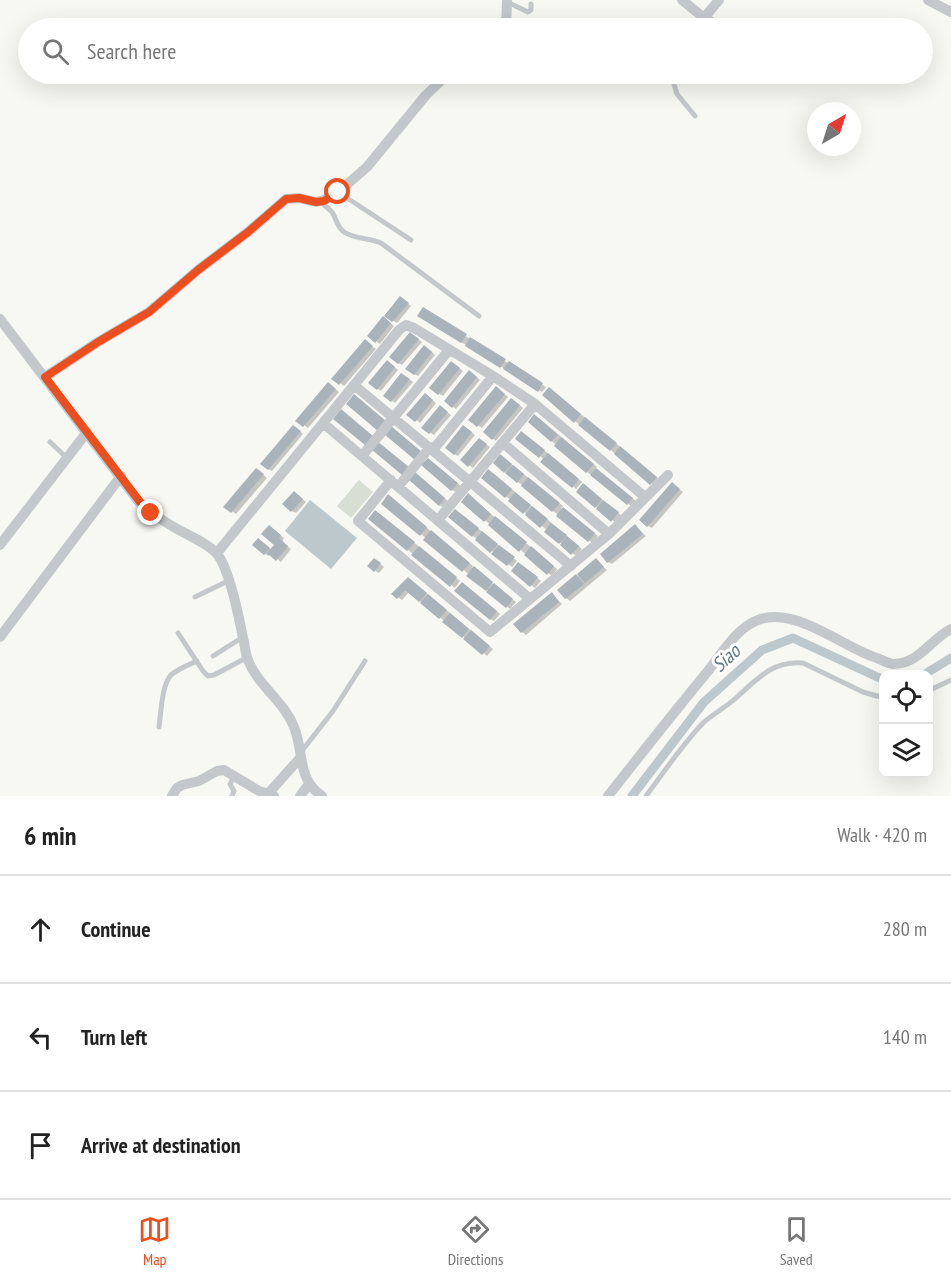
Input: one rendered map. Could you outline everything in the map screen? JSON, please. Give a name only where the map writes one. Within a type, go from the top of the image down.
[{"type":"street","points":[[682,0],[706,16]]},
{"type":"street","points":[[704,18],[719,0]]},
{"type":"street","points":[[928,0],[951,12]]},
{"type":"street","points":[[506,18],[507,1]]},
{"type":"street","points":[[45,377],[149,312],[286,199],[320,201],[338,192],[372,162],[438,84]]},
{"type":"street","points":[[0,319],[140,502],[151,513],[217,553],[224,565],[243,637],[246,658],[257,679],[288,715],[294,727],[309,784],[322,796]]},
{"type":"street","points":[[217,553],[399,330],[406,325],[494,376],[535,404],[645,497]]},
{"type":"street","points":[[362,456],[449,350]]},
{"type":"street","points":[[494,376],[431,449],[358,522],[490,632],[609,534],[668,475]]},
{"type":"street","points":[[354,385],[571,566]]},
{"type":"street","points":[[438,520],[535,404]]},
{"type":"street","points":[[323,423],[529,598]]},
{"type":"street","points":[[0,545],[87,432]]},
{"type":"street","points":[[503,443],[609,534]]},
{"type":"street","points":[[2,630],[121,476]]},
{"type":"street","points":[[608,796],[717,660],[751,623],[773,616],[793,619],[824,632],[868,656],[894,664],[919,656],[951,629]]},
{"type":"street","points":[[172,796],[177,788],[224,770],[269,795],[301,755]]},
{"type":"street","points":[[300,796],[309,784]]},
{"type":"lane","points":[[507,1],[528,12],[531,10],[531,4]]},
{"type":"lane","points":[[674,84],[677,94],[695,116]]},
{"type":"lane","points":[[338,192],[411,240]]},
{"type":"lane","points":[[320,201],[333,213],[337,224],[344,232],[381,243],[479,316]]},
{"type":"lane","points":[[50,442],[67,458]]},
{"type":"lane","points":[[195,597],[228,581]]},
{"type":"lane","points":[[178,633],[208,676],[246,658]]},
{"type":"lane","points":[[213,656],[243,637]]},
{"type":"lane","points":[[159,727],[165,685],[168,679],[175,672],[197,661]]},
{"type":"lane","points":[[301,755],[365,661]]},
{"type":"lane","points":[[646,796],[704,723],[762,675],[780,664],[803,663],[863,692],[879,697]]},
{"type":"lane","points":[[933,689],[951,680]]},
{"type":"lane","points":[[232,796],[234,791],[230,784],[234,776]]},
{"type":"shaded area","points":[[359,480],[373,492],[351,518],[337,506]]},
{"type":"shaded area","points":[[310,500],[357,538],[331,569],[285,531]]},
{"type":"building","points":[[400,296],[409,303],[392,322],[384,316]]},
{"type":"building","points":[[423,307],[467,334],[461,343],[417,316]]},
{"type":"building","points":[[383,316],[391,323],[375,343],[367,336]]},
{"type":"building","points":[[410,332],[419,339],[398,364],[389,357]]},
{"type":"building","points":[[470,337],[506,359],[500,368],[465,346]]},
{"type":"building","points":[[365,339],[373,346],[339,385],[331,379]]},
{"type":"building","points":[[424,345],[432,352],[414,375],[405,369]]},
{"type":"building","points":[[387,360],[395,367],[377,390],[368,383]]},
{"type":"building","points":[[451,361],[460,368],[438,395],[429,388]]},
{"type":"building","points":[[509,361],[543,383],[538,392],[503,369]]},
{"type":"building","points":[[469,370],[477,377],[452,408],[444,401]]},
{"type":"building","points":[[401,373],[410,379],[391,402],[383,396]]},
{"type":"building","points":[[328,382],[336,389],[303,427],[295,421]]},
{"type":"building","points":[[496,386],[505,394],[477,427],[468,420]]},
{"type":"building","points":[[549,387],[581,414],[574,423],[542,395]]},
{"type":"building","points":[[425,393],[433,400],[415,422],[406,415]]},
{"type":"building","points":[[354,394],[386,421],[378,431],[346,404]]},
{"type":"building","points":[[511,398],[520,405],[492,440],[483,432]]},
{"type":"building","points":[[440,405],[448,412],[429,434],[421,428]]},
{"type":"building","points":[[341,409],[373,436],[365,445],[333,419]]},
{"type":"building","points":[[534,414],[558,435],[551,442],[528,422]]},
{"type":"building","points":[[585,417],[617,443],[610,451],[578,425]]},
{"type":"building","points":[[293,425],[301,431],[268,470],[260,464]]},
{"type":"building","points":[[463,425],[472,432],[454,455],[445,448]]},
{"type":"building","points":[[391,426],[422,452],[415,460],[384,434]]},
{"type":"building","points":[[521,431],[545,450],[539,458],[515,439]]},
{"type":"building","points":[[561,437],[594,464],[586,473],[554,446]]},
{"type":"building","points":[[479,438],[487,444],[468,467],[460,460]]},
{"type":"building","points":[[377,441],[409,467],[402,475],[371,449]]},
{"type":"building","points":[[620,446],[657,477],[650,485],[614,454]]},
{"type":"building","points":[[548,453],[579,479],[572,488],[540,462]]},
{"type":"building","points":[[500,454],[512,464],[504,473],[493,463]]},
{"type":"building","points":[[428,458],[458,483],[451,491],[421,465]]},
{"type":"building","points":[[513,465],[524,474],[517,483],[505,473]]},
{"type":"building","points":[[256,468],[264,474],[231,513],[223,507]]},
{"type":"building","points":[[596,468],[633,498],[627,505],[590,475]]},
{"type":"building","points":[[488,469],[512,489],[505,498],[481,478]]},
{"type":"building","points":[[415,472],[445,498],[439,506],[409,480]]},
{"type":"building","points":[[528,477],[560,503],[552,512],[521,486]]},
{"type":"building","points":[[672,482],[680,489],[647,527],[639,520]]},
{"type":"building","points":[[583,483],[602,499],[595,508],[576,492]]},
{"type":"building","points":[[294,491],[303,499],[291,512],[282,504]]},
{"type":"building","points":[[515,492],[531,505],[523,514],[508,501]]},
{"type":"building","points":[[468,493],[491,514],[484,522],[461,502]]},
{"type":"building","points":[[388,494],[427,527],[420,536],[381,504]]},
{"type":"building","points":[[603,500],[619,512],[611,522],[596,509]]},
{"type":"building","points":[[532,506],[548,519],[540,528],[525,515]]},
{"type":"building","points":[[563,507],[595,533],[588,542],[556,516]]},
{"type":"building","points":[[455,509],[479,528],[472,537],[448,517]]},
{"type":"building","points":[[375,510],[415,542],[407,551],[368,519]]},
{"type":"building","points":[[495,516],[527,542],[519,552],[488,525]]},
{"type":"building","points":[[551,523],[567,535],[559,544],[544,532]]},
{"type":"building","points":[[635,524],[643,534],[607,563],[600,554]]},
{"type":"building","points":[[269,525],[281,535],[279,538],[288,546],[276,561],[267,553],[274,545],[261,534]]},
{"type":"building","points":[[431,530],[470,563],[462,572],[423,540]]},
{"type":"building","points":[[482,531],[498,544],[490,553],[475,540]]},
{"type":"building","points":[[567,536],[579,546],[571,555],[560,545]]},
{"type":"building","points":[[258,538],[270,548],[264,555],[252,545]]},
{"type":"building","points":[[499,545],[515,557],[507,566],[491,554]]},
{"type":"building","points":[[419,546],[457,577],[450,587],[411,555]]},
{"type":"building","points":[[531,546],[554,566],[547,575],[524,555]]},
{"type":"building","points":[[374,558],[381,563],[374,572],[367,566]]},
{"type":"building","points":[[596,558],[604,567],[585,583],[577,574]]},
{"type":"building","points":[[518,562],[538,577],[530,587],[511,571]]},
{"type":"building","points":[[474,566],[493,582],[486,591],[466,576]]},
{"type":"building","points":[[576,574],[584,584],[565,599],[557,590]]},
{"type":"building","points":[[408,577],[427,593],[419,602],[405,590],[397,599],[391,594]]},
{"type":"building","points":[[462,582],[497,611],[490,620],[454,591]]},
{"type":"building","points":[[494,583],[513,599],[506,608],[486,592]]},
{"type":"building","points":[[552,592],[559,602],[521,633],[513,624]]},
{"type":"building","points":[[428,594],[447,610],[439,619],[420,603]]},
{"type":"building","points":[[450,613],[469,629],[462,638],[442,622]]},
{"type":"building","points":[[471,630],[490,646],[482,655],[463,639]]},
{"type":"waterway","name":"Siao","points":[[632,796],[704,702],[762,650],[793,638],[879,678]]},
{"type":"waterway","name":"Siao","points":[[932,670],[951,658]]},
{"type":"route","points":[[151,513],[140,502],[45,377],[149,312],[198,270],[248,232],[281,202],[291,198],[324,201],[338,192]]}]
